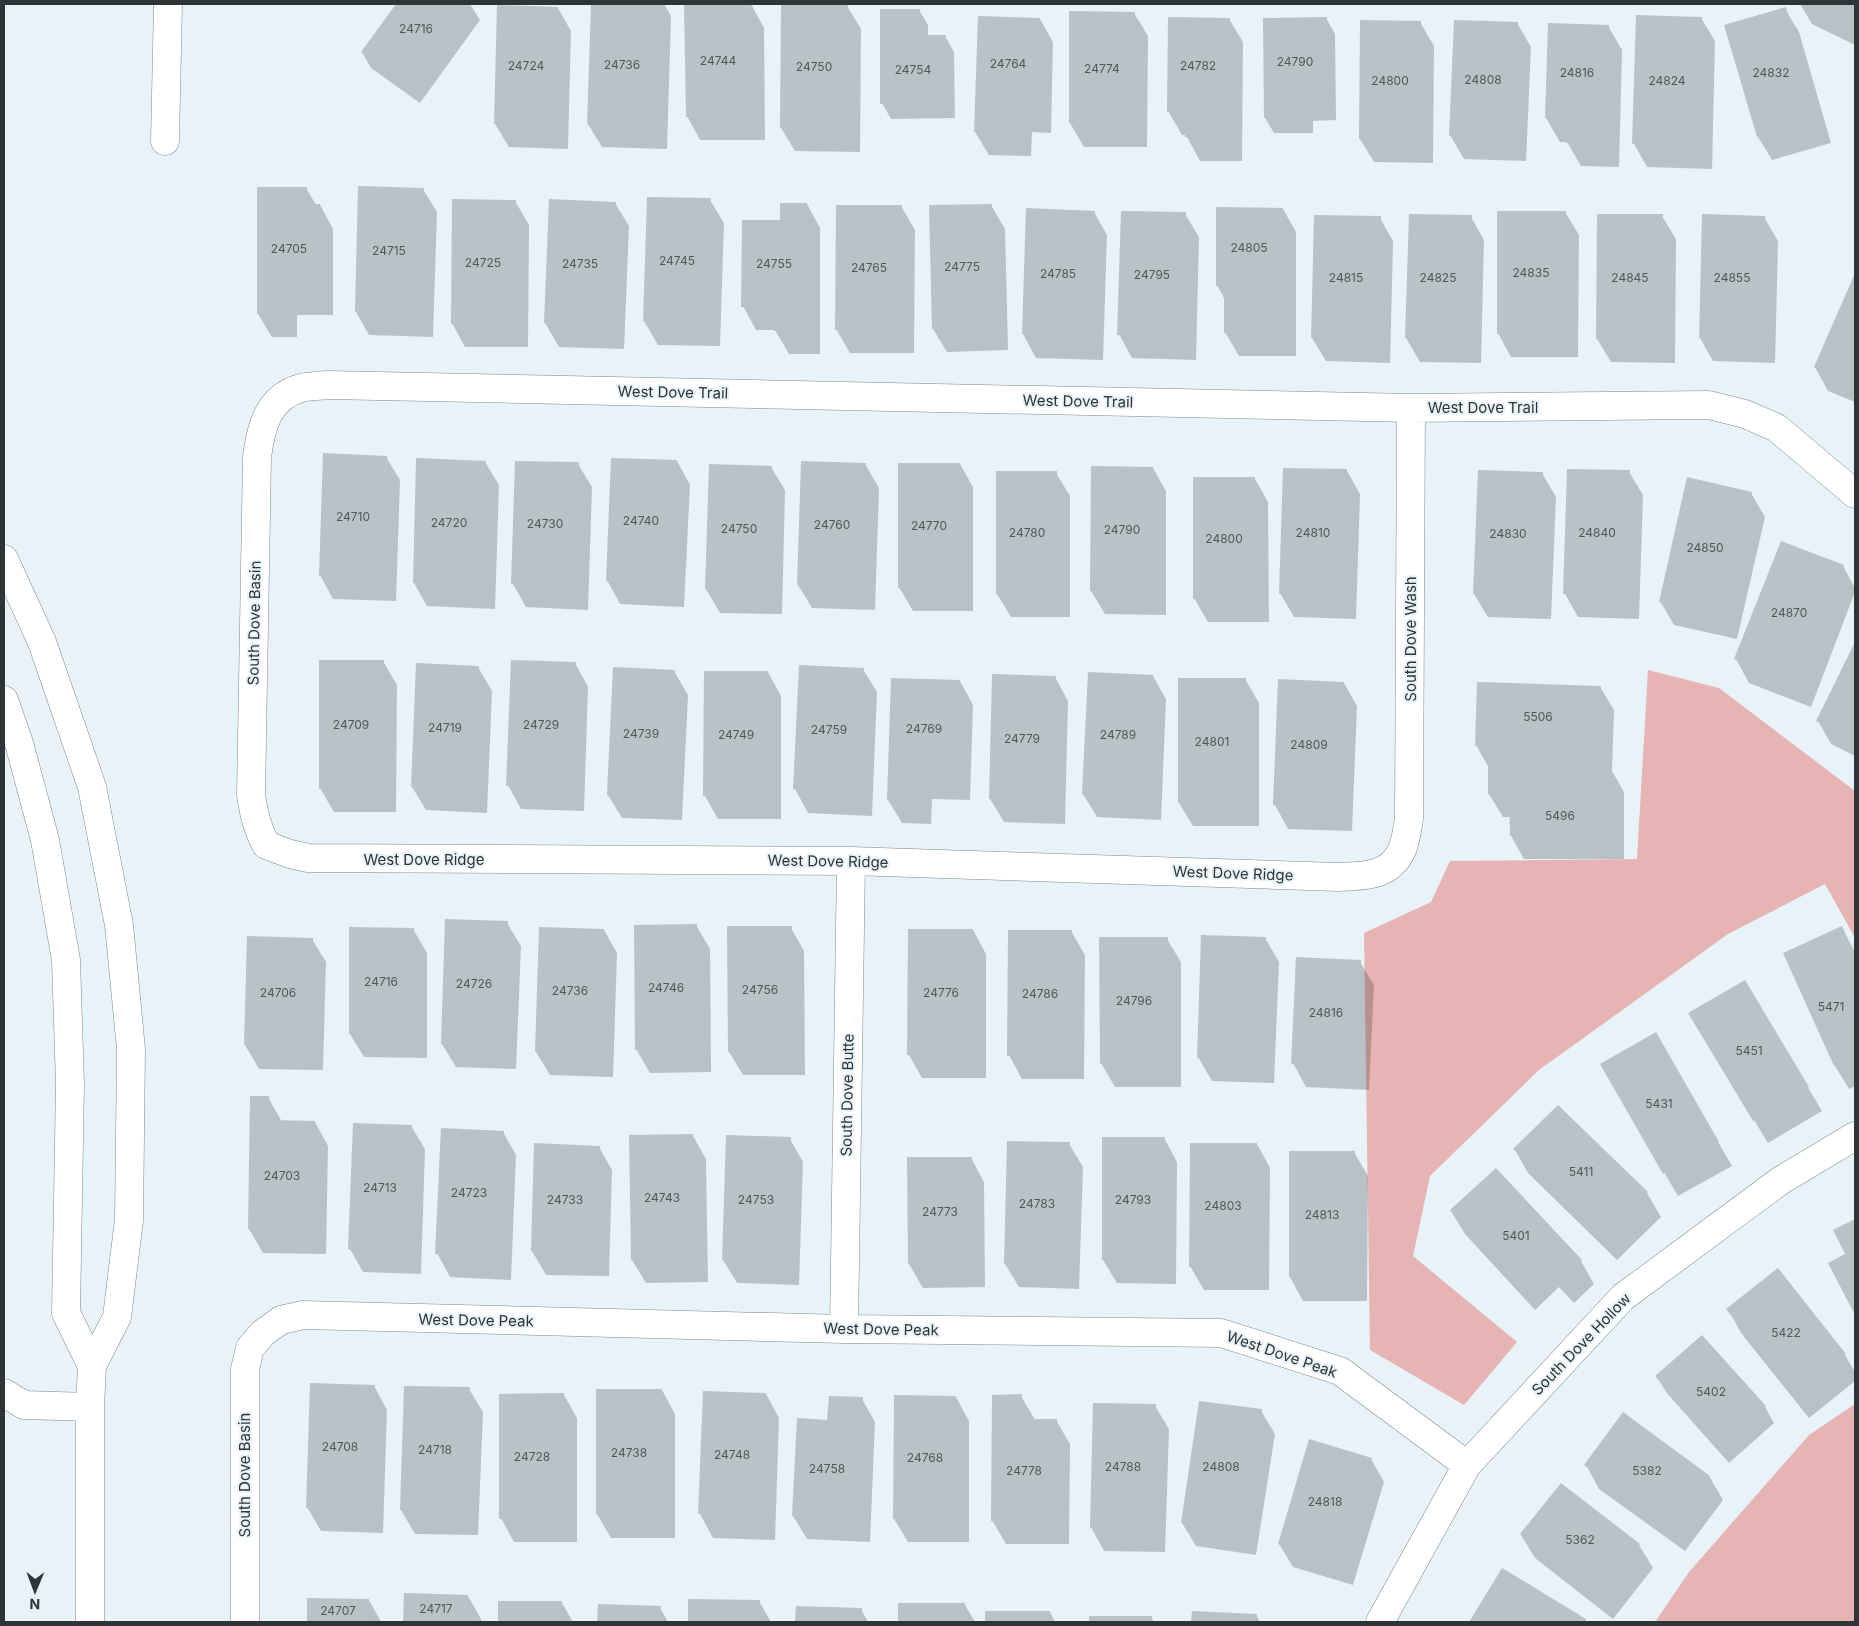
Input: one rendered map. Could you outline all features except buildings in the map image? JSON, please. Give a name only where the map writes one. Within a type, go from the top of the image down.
[{"type":"street","points":[[165,141],[168,4]]},
{"type":"street","name":"West Dove Trail","points":[[276,401],[300,388],[328,385],[1411,408],[1709,405],[1745,414],[1777,428],[1855,494]]},
{"type":"street","name":"South Dove Basin","points":[[266,845],[254,818],[252,795],[257,467],[259,442],[264,423],[276,401]]},
{"type":"street","name":"South Dove Wash","points":[[1391,866],[1402,849],[1409,819],[1411,408]]},
{"type":"street","points":[[4,559],[42,642],[92,787],[119,925],[131,1049],[129,1220],[117,1317],[92,1366],[90,1407],[90,1622]]},
{"type":"street","points":[[4,700],[19,743],[45,840],[66,960],[70,1084],[66,1313],[92,1366]]},
{"type":"street","name":"West Dove Ridge","points":[[266,845],[290,854],[308,858],[851,861],[1338,877],[1370,876],[1391,866]]},
{"type":"street","name":"South Dove Butte","points":[[844,1329],[851,861]]},
{"type":"street","name":"South Dove Hollow","points":[[1380,1622],[1467,1465],[1623,1297],[1780,1181],[1855,1136]]},
{"type":"street","name":"West Dove Peak","points":[[263,1333],[281,1320],[303,1315],[844,1329],[1221,1333],[1340,1372],[1467,1465]]},
{"type":"street","name":"South Dove Basin","points":[[245,1622],[243,1378],[250,1348],[263,1333]]},
{"type":"street","points":[[10,1404],[90,1407]]},
{"type":"shaded area","points":[[1648,670],[1719,688],[1855,791],[1855,938],[1825,884],[1728,934],[1539,1070],[1430,1176],[1413,1256],[1517,1342],[1464,1405],[1370,1350],[1364,933],[1431,902],[1450,861],[1637,859]]},
{"type":"shaded area","points":[[1855,1404],[1855,1622],[1655,1622],[1689,1572],[1809,1435]]}]
